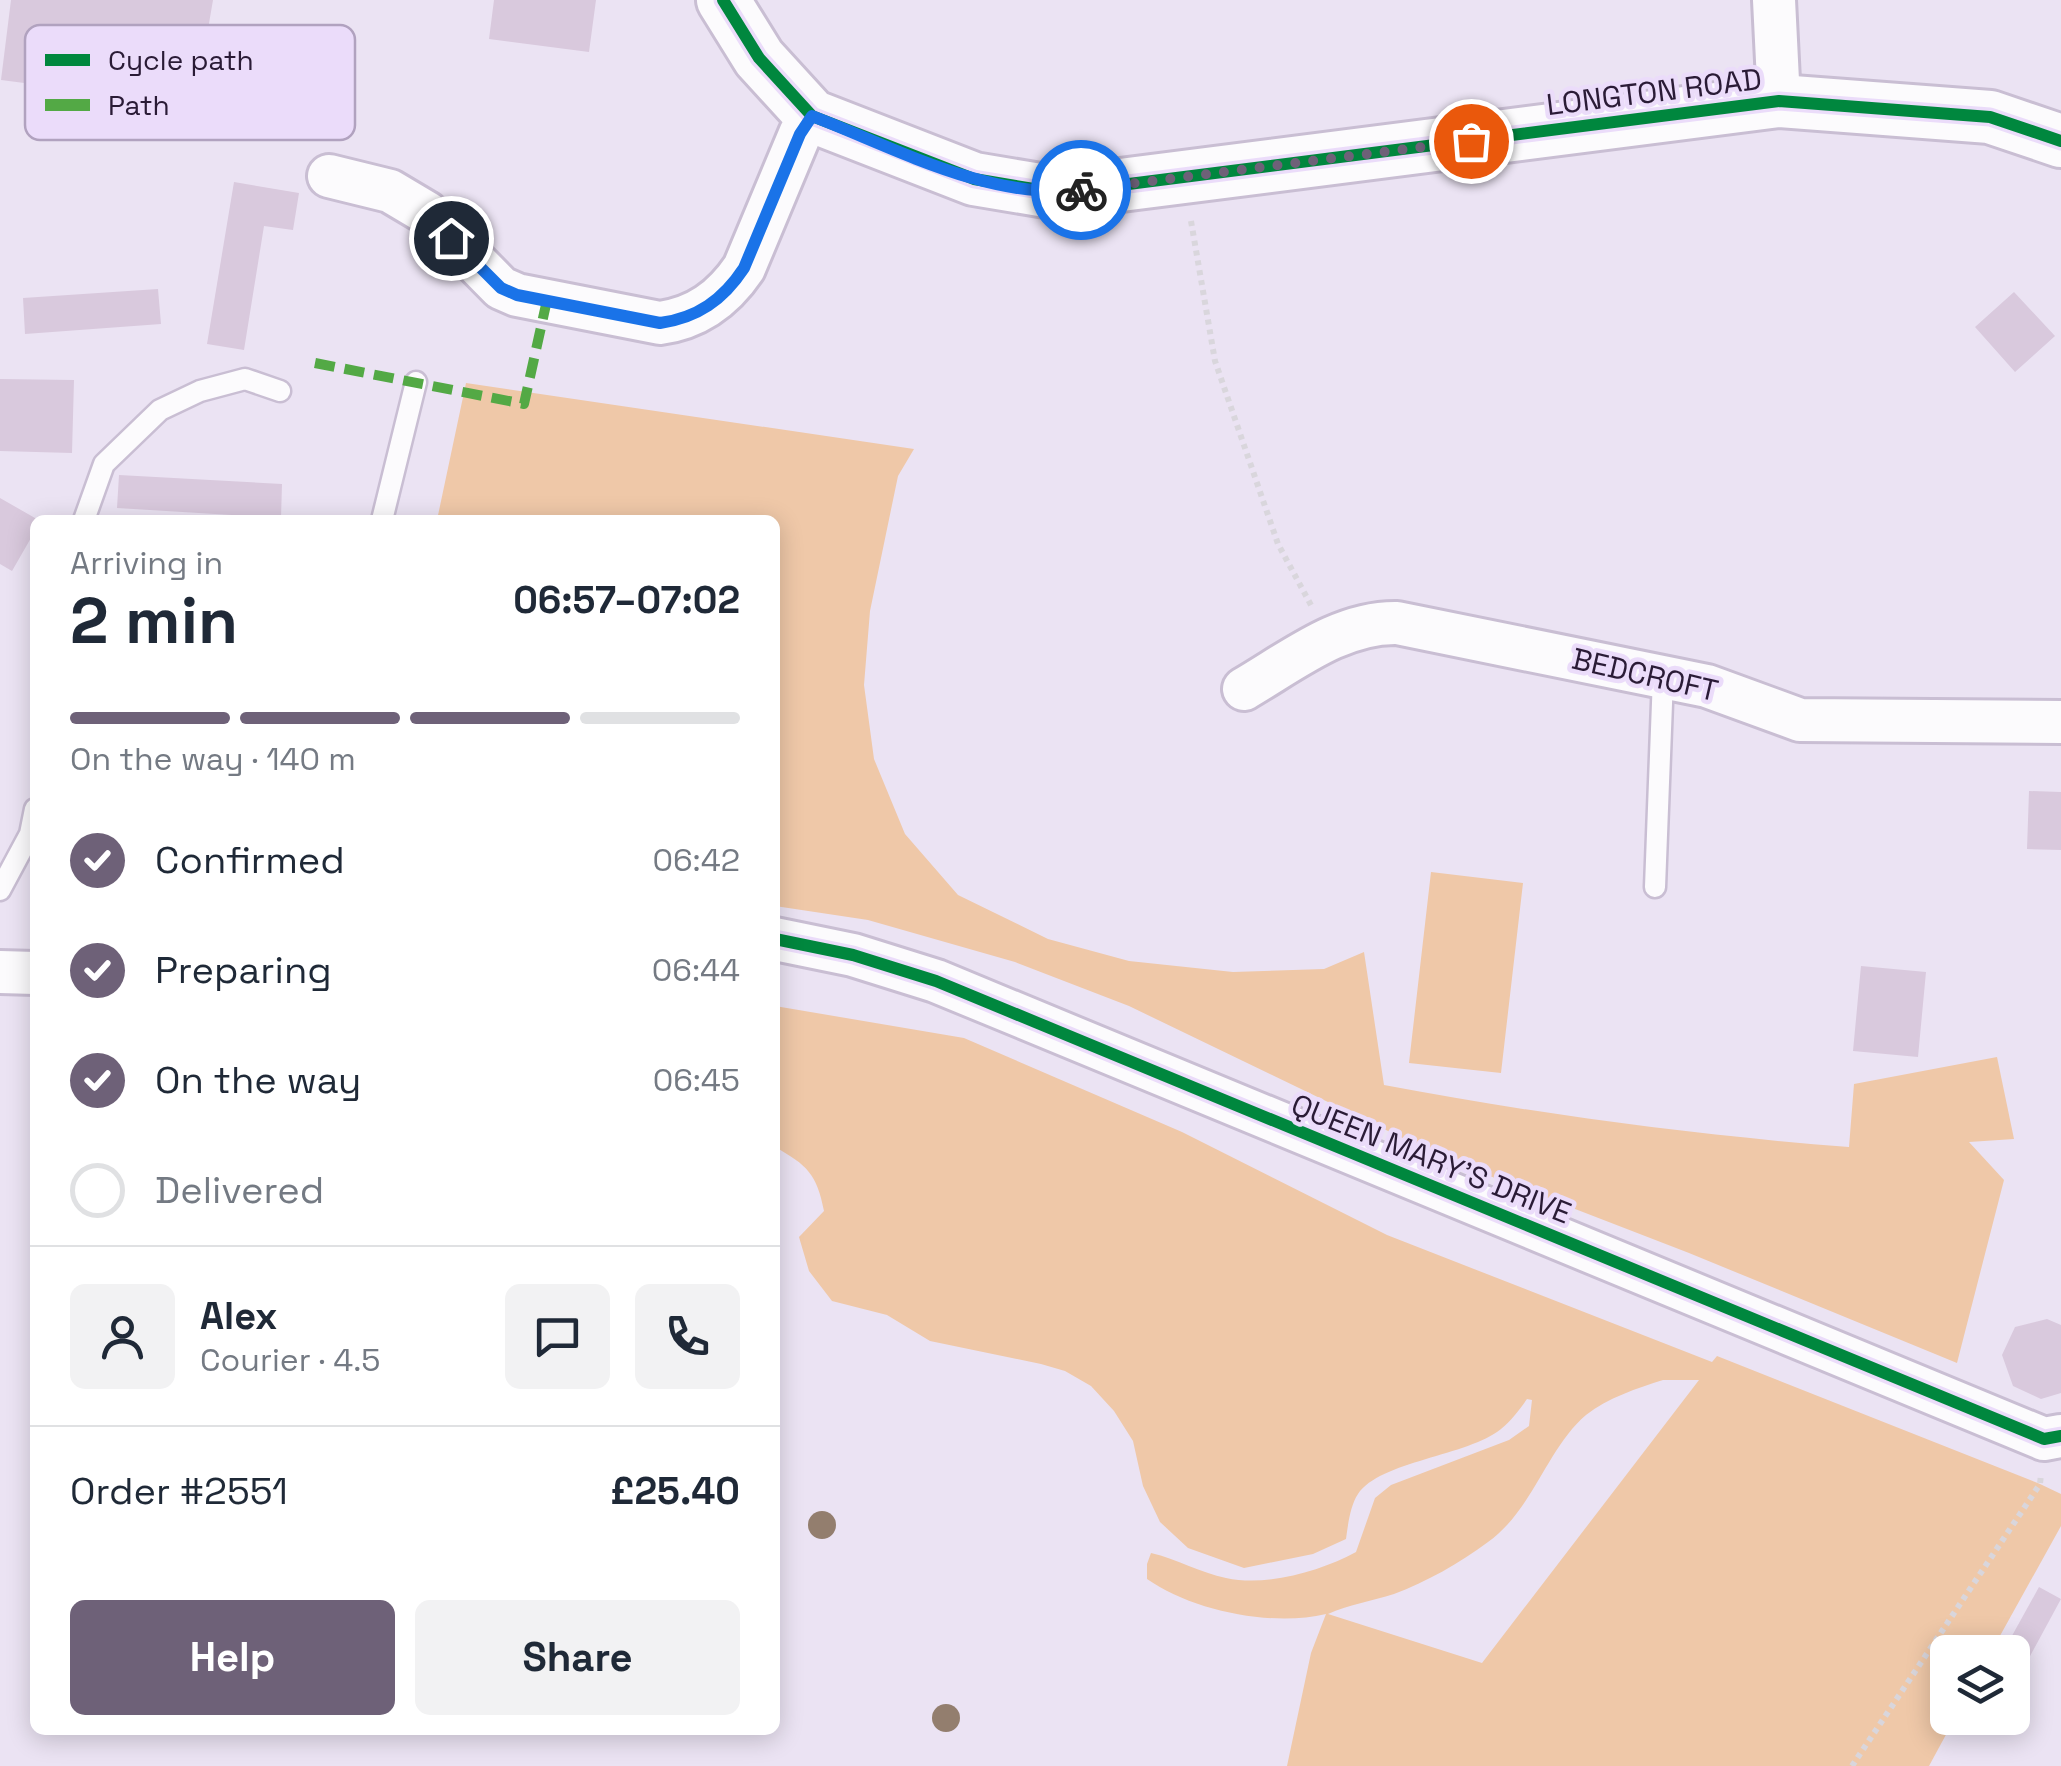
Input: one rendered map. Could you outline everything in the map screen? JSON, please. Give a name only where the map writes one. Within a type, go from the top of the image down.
[{"type":"street","name":"LONGTON ROAD","points":[[723,0],[759,58],[812,116],[974,179],[1058,192],[1780,101],[1990,117],[2061,141]]},
{"type":"street","points":[[1774,0],[1780,101]]},
{"type":"street","points":[[330,176],[390,191],[426,213],[501,288],[517,295],[660,323],[698,312],[731,288],[744,268],[800,134],[812,116]]},
{"type":"street","name":"BEDCROFT","points":[[1244,689],[1329,639],[1376,622],[1397,623],[1707,686],[1800,720],[2061,722]]},
{"type":"street","name":"QUEEN MARY'S DRIVE","points":[[780,941],[852,955],[936,982],[2052,1438]]},
{"type":"street","points":[[0,972],[30,973]]},
{"type":"lane","points":[[86,515],[104,464],[160,410],[200,392],[245,379],[280,390]]},
{"type":"lane","points":[[383,515],[416,382]]},
{"type":"lane","points":[[1654,887],[1664,677]]},
{"type":"lane","points":[[0,890],[30,834]]},
{"type":"path","points":[[1183,178],[1215,361],[1278,544],[1329,639]]},
{"type":"path","points":[[1852,1766],[2040,1484],[2052,1438]]},
{"type":"shaded area","points":[[466,383],[914,449],[898,476],[870,611],[864,685],[874,759],[905,834],[958,895],[1048,939],[1129,961],[1233,972],[1324,969],[1364,952],[1384,1085],[1557,1114],[1849,1147],[1854,1084],[1997,1057],[2014,1139],[1969,1142],[2004,1180],[1957,1363],[1446,1159],[1129,1006],[1015,962],[868,920],[780,907],[780,515],[438,515]]},
{"type":"shaded area","points":[[1431,872],[1523,883],[1501,1073],[1409,1063]]},
{"type":"shaded area","points":[[780,1007],[964,1038],[1182,1132],[1387,1235],[1712,1362],[1717,1356],[2040,1484],[2061,1494],[2061,1526],[2000,1635],[1930,1635],[1930,1735],[1946,1735],[1929,1766],[1287,1766],[1311,1653],[1326,1614],[1305,1618],[1258,1617],[1187,1600],[1147,1579],[1151,1553],[1217,1576],[1242,1580],[1276,1579],[1327,1565],[1356,1552],[1375,1498],[1391,1485],[1509,1440],[1529,1426],[1532,1400],[1527,1399],[1505,1426],[1486,1438],[1404,1466],[1369,1483],[1353,1504],[1346,1539],[1313,1554],[1244,1568],[1188,1548],[1160,1522],[1143,1486],[1133,1441],[1114,1411],[1091,1386],[1065,1371],[1041,1364],[930,1341],[887,1315],[832,1301],[809,1271],[799,1237],[824,1211],[814,1179],[803,1165],[780,1150]],"holes":[[[1663,1380],[1699,1380],[1482,1663],[1328,1614],[1418,1584],[1488,1542],[1517,1513],[1572,1429],[1594,1409]]]},
{"type":"building","points":[[11,0],[213,0],[209,25],[25,25],[25,83],[1,80]]},
{"type":"building","points":[[494,0],[596,0],[589,52],[489,39]]},
{"type":"building","points":[[234,182],[299,193],[293,230],[264,226],[244,350],[207,344]]},
{"type":"building","points":[[158,289],[161,324],[25,334],[23,298]]},
{"type":"building","points":[[2014,292],[2055,336],[2015,372],[1975,327]]},
{"type":"building","points":[[0,379],[74,380],[72,453],[0,451]]},
{"type":"building","points":[[119,475],[282,484],[281,515],[117,508]]},
{"type":"building","points":[[0,498],[30,515],[30,540],[12,571],[0,564]]},
{"type":"building","points":[[2029,791],[2061,792],[2061,850],[2027,849]]},
{"type":"building","points":[[1861,966],[1926,972],[1918,1057],[1853,1051]]},
{"type":"building","points":[[2047,1319],[2061,1325],[2061,1393],[2041,1399],[2013,1386],[2002,1355],[2015,1327]]},
{"type":"building","points":[[2039,1587],[2061,1599],[2030,1656],[2030,1635],[2012,1635]]},
{"type":"marked path","points":[[315,363],[524,404],[547,300]]},
{"type":"cycle path","points":[[723,0],[759,58],[812,116],[974,179],[1058,193],[1779,101],[1990,117],[2061,141]]},
{"type":"cycle path","points":[[780,940],[853,955],[936,981],[2044,1439],[2061,1436]]},
{"type":"way so far","points":[[1081,190],[1471,141]]},
{"type":"route","points":[[451,238],[501,288],[517,295],[660,323],[698,312],[731,288],[744,268],[800,134],[812,116],[974,179],[1058,192],[1081,190]]}]
